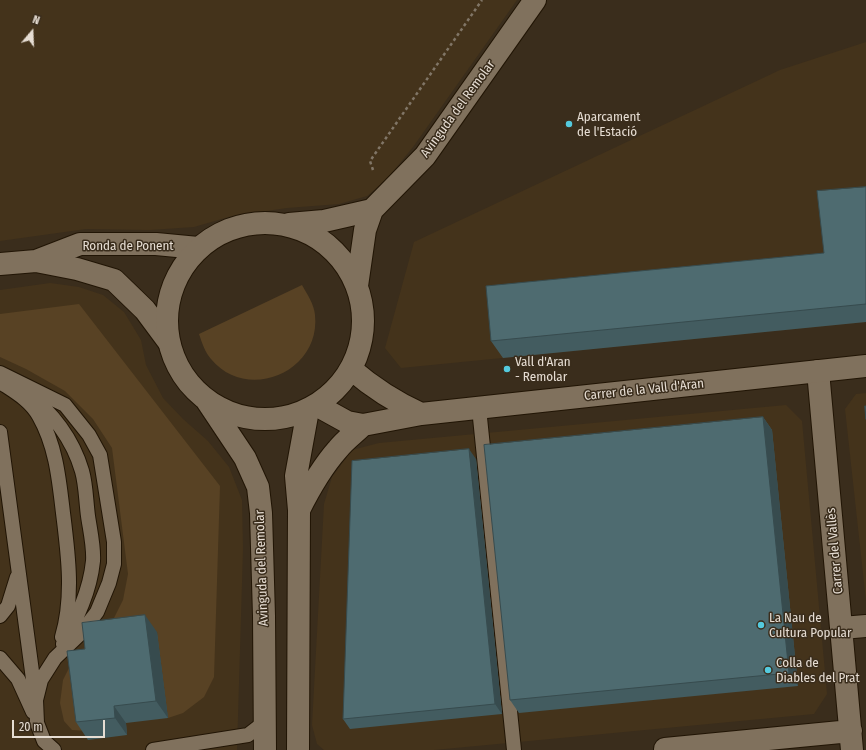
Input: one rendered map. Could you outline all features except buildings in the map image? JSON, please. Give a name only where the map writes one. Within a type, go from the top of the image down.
[{"type":"street","name":"Avinguda del Remolar","points":[[357,286],[365,230],[372,210],[425,156],[535,0]]},
{"type":"street","points":[[286,224],[317,236],[341,258],[357,286],[363,311],[361,348],[351,369],[337,391],[313,408],[266,419],[235,415],[206,400],[189,384],[176,364],[168,341],[167,307],[177,275],[198,248],[224,231],[254,223],[286,224],[324,220],[372,210]]},
{"type":"street","name":"Ronda de Ponent","points":[[36,261],[80,244],[156,244],[198,248]]},
{"type":"street","name":"Ronda de Ponent","points":[[0,264],[36,261],[77,268],[114,280],[145,310],[168,341]]},
{"type":"street","name":"Carrer de la Vall d'Aran","points":[[313,408],[347,422],[363,425],[421,414],[866,366]]},
{"type":"street","points":[[351,369],[377,390],[401,405],[421,414]]},
{"type":"street","name":"Carrer del Vallès","points":[[818,371],[852,741]]},
{"type":"street","name":"Avinguda del Remolar","points":[[206,400],[245,458],[258,487],[261,514],[266,721],[265,750]]},
{"type":"street","points":[[298,750],[299,510],[296,476],[313,408]]},
{"type":"street","points":[[299,510],[310,487],[338,448],[363,425]]},
{"type":"street","points":[[842,628],[866,626]]},
{"type":"street","points":[[660,750],[852,741]]},
{"type":"lane","points":[[0,373],[65,405],[89,435],[100,455],[114,542],[114,564],[109,583],[97,612],[81,633],[55,658]]},
{"type":"lane","points":[[0,378],[19,387],[39,402],[58,423],[75,451],[82,472],[93,561],[86,593],[77,618],[41,680],[36,700]]},
{"type":"lane","points":[[0,382],[23,397],[38,415],[52,442],[58,473],[69,556],[69,600],[63,634],[55,658]]},
{"type":"lane","points":[[479,408],[514,750]]},
{"type":"lane","points":[[0,432],[36,700],[37,723],[41,750]]},
{"type":"lane","points":[[0,616],[8,606],[19,573]]},
{"type":"lane","points":[[0,658],[18,679],[44,742],[54,750]]},
{"type":"lane","points":[[153,750],[248,735],[266,721]]},
{"type":"path","points":[[374,174],[370,161],[482,0]]},
{"type":"shaded area","points":[[0,0],[517,0],[413,147],[386,180],[367,196],[339,204],[287,208],[232,216],[194,227],[150,230],[86,229],[0,241]]},
{"type":"shaded area","points":[[866,42],[866,322],[401,368],[385,348],[414,242],[780,70]]},
{"type":"shaded area","points":[[50,283],[79,287],[103,295],[124,312],[141,340],[146,365],[163,398],[183,419],[208,441],[229,467],[242,500],[243,549],[237,750],[0,750],[0,290]]},
{"type":"shaded area","points":[[302,285],[310,299],[315,315],[314,335],[306,352],[294,366],[279,375],[261,379],[243,379],[226,372],[211,359],[205,350],[199,334]]},
{"type":"shaded area","points":[[79,304],[220,486],[214,677],[204,697],[183,713],[168,718],[157,632],[87,731],[72,730],[64,721],[60,703],[63,680],[75,656],[112,622],[123,600],[128,574],[112,448],[93,419],[65,391],[26,369],[0,357],[0,314]]},
{"type":"shaded area","points":[[866,393],[866,601],[845,409],[856,394]]},
{"type":"shaded area","points":[[786,405],[802,421],[827,694],[814,714],[434,750],[324,750],[317,744],[312,725],[324,504],[332,477],[352,450],[379,443]]},
{"type":"place","name":"Aparcament de l'Estació","points":[[569,124]]},
{"type":"place","name":"Vall d'Aran - Remolar","points":[[507,369]]},
{"type":"place","name":"La Nau de Cultura Popular","points":[[761,625]]},
{"type":"place","name":"Colla de Diables del Prat","points":[[768,670]]}]
